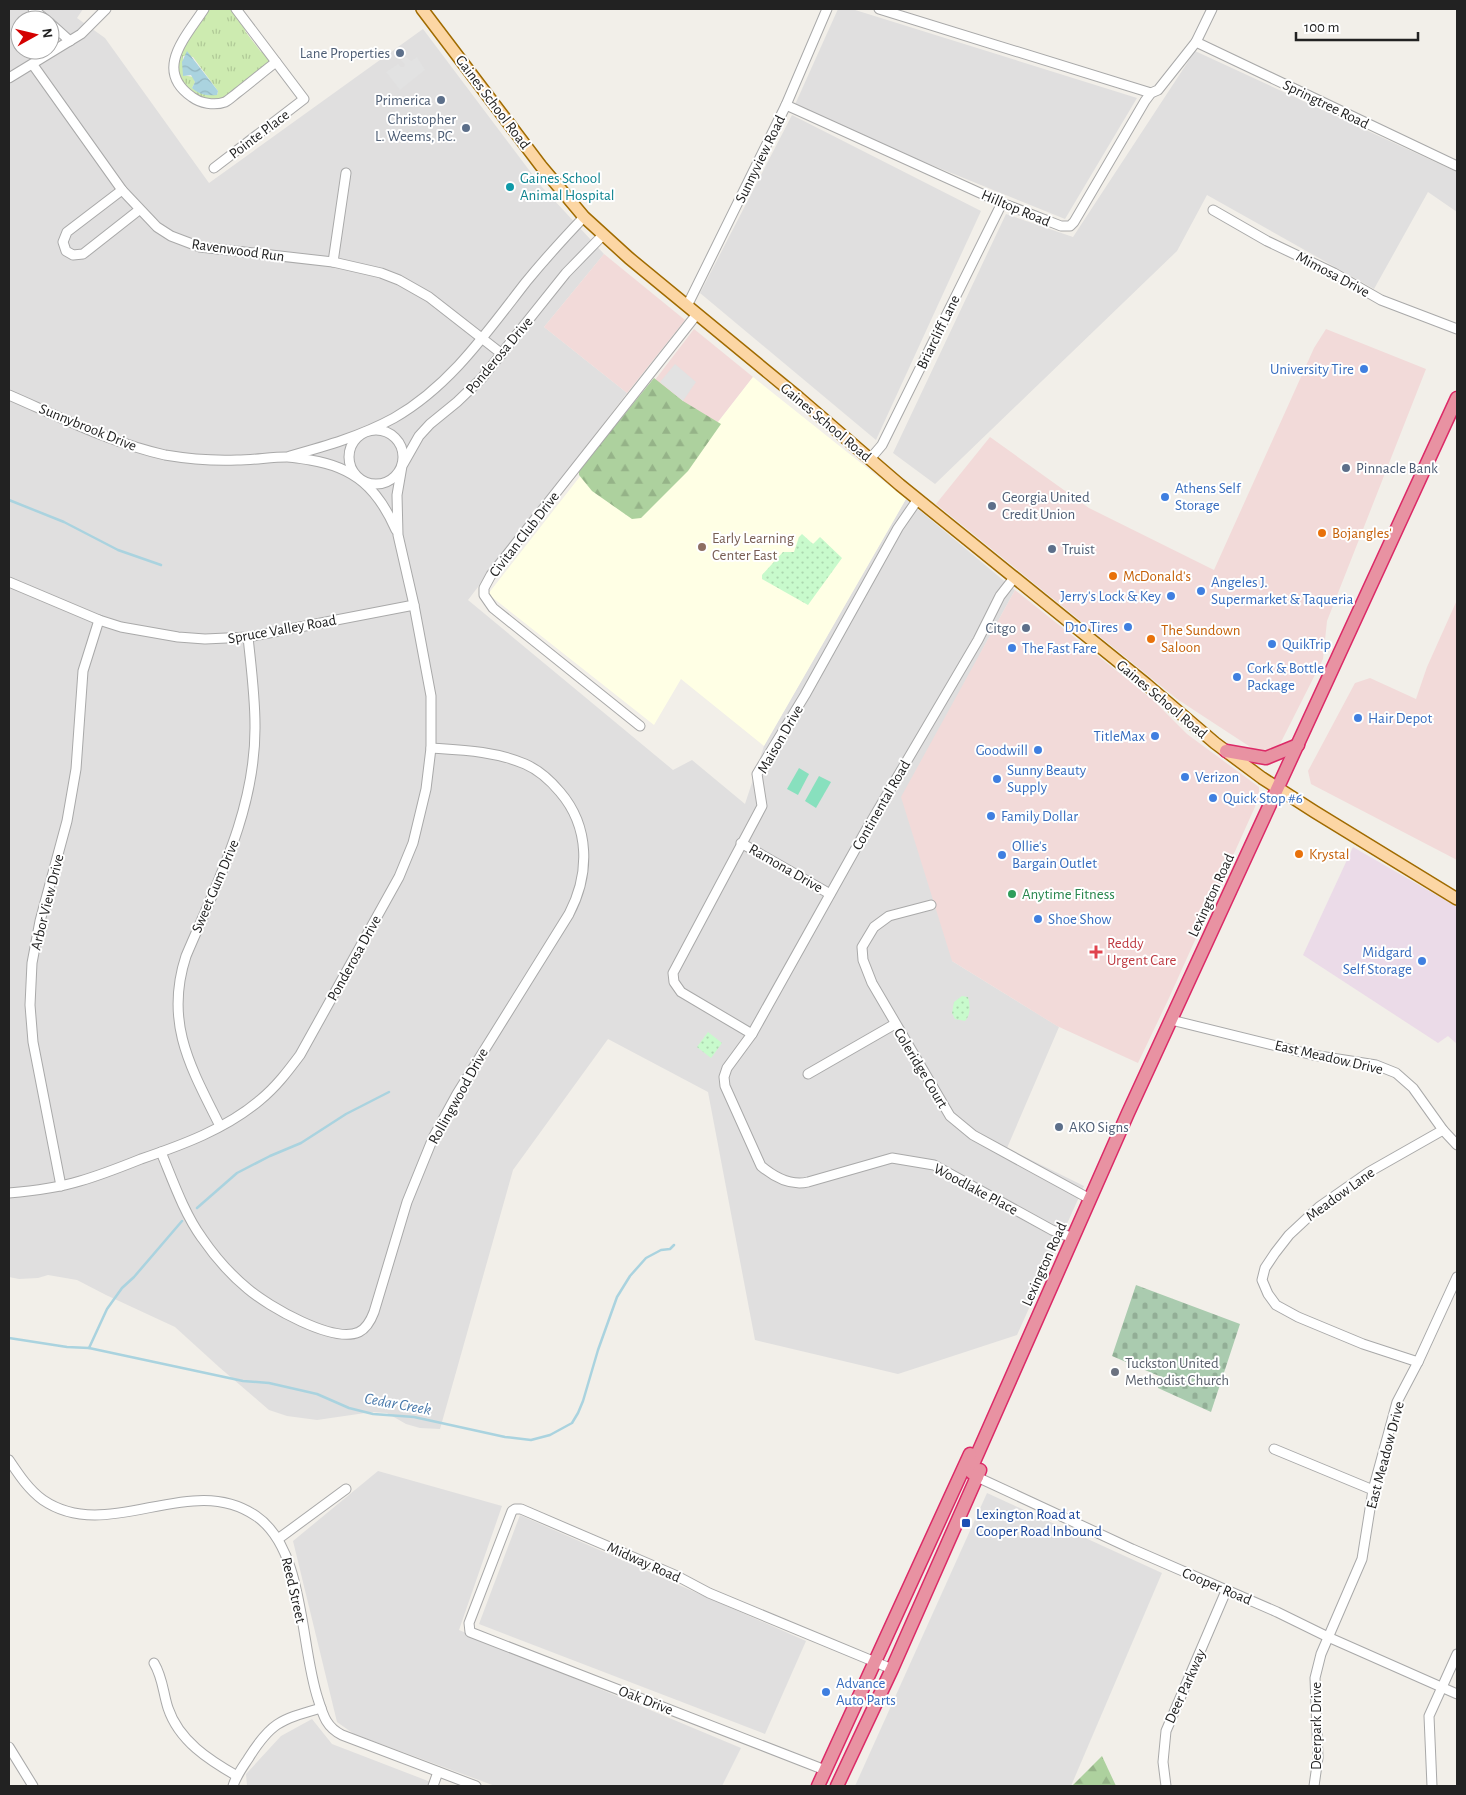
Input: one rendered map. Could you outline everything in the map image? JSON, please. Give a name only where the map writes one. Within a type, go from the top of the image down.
[{"type":"highway","name":"Lexington Road","points":[[837,1786],[892,1669],[977,1477],[986,1454],[987,1434],[1073,1238],[1171,1020],[1457,398]]},
{"type":"highway","points":[[1226,751],[1266,758],[1298,745]]},
{"type":"highway","name":"Lexington Road","points":[[818,1786],[974,1445],[987,1434]]},
{"type":"highway","points":[[956,1483],[963,1487],[966,1502]]},
{"type":"main road","name":"Gaines School Road","points":[[422,9],[538,161],[584,217],[603,235],[918,499],[1226,751],[1278,788],[1457,899]]},
{"type":"street","points":[[9,78],[33,65],[90,27],[106,9]]},
{"type":"street","points":[[204,9],[177,51],[172,65],[176,80],[184,92],[196,101],[209,104],[225,102],[276,62],[236,9]]},
{"type":"street","name":"Sunnyview Road","points":[[687,306],[786,105],[827,9]]},
{"type":"street","points":[[879,9],[1151,93]]},
{"type":"street","name":"Hilltop Road","points":[[786,105],[1002,203],[1060,226],[1070,226],[1145,101],[1151,93],[1158,90],[1196,42],[1212,9]]},
{"type":"street","points":[[60,32],[70,41]]},
{"type":"street","name":"Springtree Road","points":[[1196,42],[1457,166]]},
{"type":"street","name":"Pointe Place","points":[[214,168],[304,99],[276,62]]},
{"type":"street","name":"Ravenwood Run","points":[[33,65],[122,190],[157,227],[171,236],[200,247],[333,262],[381,274],[414,287],[502,354]]},
{"type":"street","points":[[333,262],[346,173]]},
{"type":"street","points":[[122,190],[67,232],[63,242],[66,251],[73,255],[83,254],[139,210]]},
{"type":"street","name":"Briarcliff Lane","points":[[870,459],[882,445],[1002,203]]},
{"type":"street","name":"Mimosa Drive","points":[[1213,210],[1267,240],[1334,273],[1381,300],[1457,329]]},
{"type":"street","name":"Ponderosa Drive","points":[[365,432],[394,418],[419,401],[457,367],[544,259],[584,217]]},
{"type":"street","name":"Ponderosa Drive","points":[[9,1193],[80,1182],[161,1152],[220,1126],[261,1100],[300,1055],[389,896],[406,860],[419,822],[426,789],[432,714],[430,686],[398,535],[396,495],[402,466],[419,436],[430,424],[469,391],[502,354],[566,273],[603,235]]},
{"type":"street","name":"Civitan Club Drive","points":[[640,726],[493,608],[484,595],[484,588],[497,567],[697,314]]},
{"type":"street","name":"Sunnybrook Drive","points":[[9,395],[120,442],[166,455],[216,460],[288,457],[325,462],[360,478]]},
{"type":"street","points":[[383,430],[398,440],[402,448],[402,466],[391,480],[373,484],[365,482],[352,469],[349,461],[352,444],[358,436],[365,432],[383,430]]},
{"type":"street","name":"Sunnybrook Drive","points":[[288,457],[365,432]]},
{"type":"street","name":"Ponderosa Drive","points":[[360,478],[380,499],[398,535]]},
{"type":"street","name":"Maison Drive","points":[[752,1034],[681,992],[674,982],[673,973],[762,806],[757,774],[805,695],[898,528],[918,499]]},
{"type":"street","name":"Continental Road","points":[[752,1034],[830,894],[978,640],[1000,596],[1014,578]]},
{"type":"street","name":"Spruce Valley Road","points":[[9,582],[99,620],[121,627],[178,637],[205,639],[248,638],[414,605]]},
{"type":"street","name":"Arbor View Drive","points":[[61,1186],[33,1042],[30,1005],[32,963],[40,921],[70,807],[76,769],[83,671],[99,620]]},
{"type":"street","name":"Sweet Gum Drive","points":[[220,1126],[194,1074],[184,1049],[179,1020],[178,994],[180,975],[186,956],[233,844],[247,799],[252,768],[255,726],[248,638]]},
{"type":"street","name":"Rollingwood Drive","points":[[161,1152],[183,1205],[201,1238],[218,1259],[249,1290],[306,1324],[332,1333],[354,1334],[361,1332],[367,1326],[374,1312],[408,1202],[433,1138],[462,1085],[569,914],[579,891],[584,864],[583,840],[574,811],[552,782],[541,773],[526,764],[492,754],[430,748]]},
{"type":"street","name":"Ramona Drive","points":[[741,843],[830,894]]},
{"type":"street","name":"Coleridge Court","points":[[931,905],[889,916],[874,927],[862,947],[863,960],[872,983],[950,1116],[973,1134],[1090,1200]]},
{"type":"street","name":"East Meadow Drive","points":[[1171,1020],[1313,1055],[1376,1065],[1396,1073],[1413,1088],[1443,1130],[1457,1145]]},
{"type":"street","points":[[808,1074],[895,1024]]},
{"type":"street","name":"Woodlake Place","points":[[752,1034],[727,1068],[724,1077],[725,1086],[761,1166],[770,1173],[800,1184],[892,1158],[913,1160],[934,1165],[1052,1230],[1073,1238]]},
{"type":"street","name":"Meadow Lane","points":[[1418,1362],[1363,1344],[1298,1317],[1276,1305],[1268,1294],[1262,1280],[1265,1268],[1289,1235],[1319,1207],[1369,1172],[1443,1130]]},
{"type":"street","name":"East Meadow Drive","points":[[1328,1638],[1362,1559],[1373,1490],[1397,1402],[1418,1362],[1457,1277]]},
{"type":"street","points":[[1274,1449],[1373,1490]]},
{"type":"street","name":"Reed Street","points":[[9,1460],[31,1490],[54,1507],[71,1513],[90,1515],[110,1514],[200,1499],[243,1508],[256,1516],[270,1526],[284,1550],[292,1572],[314,1687],[328,1726],[334,1731],[476,1786]]},
{"type":"street","name":"Cooper Road","points":[[977,1477],[1132,1549],[1277,1612],[1328,1638],[1457,1694]]},
{"type":"street","points":[[278,1539],[346,1489]]},
{"type":"street","name":"Midway Road","points":[[468,1629],[468,1623],[510,1514],[518,1508],[632,1555],[709,1593],[892,1669]]},
{"type":"street","name":"Deer Parkway","points":[[1166,1786],[1163,1762],[1166,1731],[1226,1590]]},
{"type":"street","name":"Oak Drive","points":[[468,1629],[473,1634],[766,1745],[825,1770]]},
{"type":"street","name":"Deerpark Drive","points":[[1314,1786],[1318,1758],[1315,1678],[1321,1654],[1328,1638]]},
{"type":"street","points":[[1432,1786],[1429,1716],[1457,1654]]},
{"type":"street","points":[[154,1664],[162,1680],[169,1709],[180,1731],[210,1760],[237,1776]]},
{"type":"street","points":[[233,1786],[237,1776],[263,1736],[272,1727],[296,1716],[321,1708]]},
{"type":"street","points":[[9,1747],[32,1786]]},
{"type":"street","points":[[433,1786],[438,1772]]},
{"type":"shaded area","name":"Cedar Creek","points":[[9,9],[83,9],[77,18],[105,38],[209,183],[423,29],[541,186],[604,254],[544,327],[627,393],[468,600],[673,770],[692,760],[745,804],[764,746],[906,499],[1015,590],[980,654],[952,961],[1059,1027],[1007,1148],[1084,1186],[1017,1335],[898,1374],[755,1340],[708,1092],[608,1039],[513,1170],[440,1429],[420,1428],[406,1424],[387,1413],[372,1412],[317,1420],[287,1416],[269,1410],[175,1327],[77,1280],[48,1275],[38,1278],[19,1279],[9,1277]]},
{"type":"shaded area","points":[[838,9],[852,9],[1137,98],[1065,219],[793,109]]},
{"type":"shaded area","points":[[1195,51],[1457,172],[1457,212],[1428,192],[1374,289],[1207,195],[1177,251],[935,484],[893,453],[1006,214],[1073,237]]},
{"type":"shaded area","points":[[406,57],[411,61],[417,57],[425,70],[400,90],[386,72],[398,64],[404,67],[405,65],[401,60]]},
{"type":"shaded area","points":[[792,115],[981,211],[876,440],[700,293]]},
{"type":"shaded area","points":[[604,254],[685,320],[627,393],[544,327]]},
{"type":"shaded area","points":[[694,329],[753,377],[690,458],[632,410]]},
{"type":"shaded area","points":[[1326,329],[1426,369],[1327,621],[1323,659],[1278,748],[1261,754],[1177,699],[936,504],[990,437],[1089,508],[1214,570],[1314,348]]},
{"type":"shaded area","points":[[675,364],[696,382],[683,401],[660,382]]},
{"type":"shaded area","name":"Early Learning Center East","points":[[753,377],[906,499],[764,746],[681,679],[654,725],[488,594],[632,410],[690,458]]},
{"type":"shaded area","points":[[1015,590],[1152,699],[1187,734],[1259,787],[1259,798],[1138,1063],[1057,1026],[952,961],[901,797]]},
{"type":"shaded area","points":[[1457,600],[1457,860],[1311,784],[1308,771],[1355,683],[1370,678],[1416,699],[1427,667]]},
{"type":"shaded area","points":[[1353,847],[1457,907],[1457,1044],[1448,1036],[1438,1043],[1303,955]]},
{"type":"shaded area","points":[[378,1471],[502,1506],[459,1630],[741,1748],[722,1786],[495,1786],[354,1734],[337,1722],[293,1541]]},
{"type":"shaded area","points":[[987,1493],[1162,1573],[1071,1786],[855,1786]]},
{"type":"shaded area","points":[[520,1515],[806,1641],[765,1734],[479,1624]]},
{"type":"shaded area","points":[[312,1719],[332,1744],[441,1786],[247,1786],[246,1774],[281,1736]]},
{"type":"green space","points":[[207,9],[231,9],[246,28],[245,31],[270,61],[223,99],[209,101],[187,91],[177,73],[178,56]],"holes":[[[183,56],[193,57],[218,91],[217,95],[192,88],[195,82],[193,77],[183,75]]]},
{"type":"green space","points":[[654,378],[683,401],[721,424],[688,471],[641,518],[632,519],[592,491],[579,475],[579,470]]},
{"type":"green space","points":[[802,534],[813,544],[820,537],[842,558],[808,605],[762,579],[762,575],[783,552],[794,552],[799,537]]},
{"type":"green space","points":[[799,768],[809,774],[798,795],[787,789]]},
{"type":"green space","points":[[819,776],[831,782],[816,808],[805,801]]},
{"type":"green space","points":[[962,996],[968,997],[969,1003],[969,1013],[965,1021],[955,1019],[952,1013],[954,1002]]},
{"type":"green space","points":[[708,1032],[722,1043],[711,1058],[697,1047]]},
{"type":"green space","points":[[1136,1285],[1240,1324],[1211,1412],[1158,1388],[1159,1376],[1112,1356]]},
{"type":"green space","points":[[1102,1756],[1116,1786],[1074,1786],[1073,1785]]},
{"type":"water","points":[[187,51],[218,91],[217,95],[201,94],[192,88],[195,82],[191,75],[183,76],[182,62]]},
{"type":"waterway","points":[[9,500],[64,522],[118,550],[161,565]]},
{"type":"waterway","points":[[197,1208],[237,1173],[301,1143],[346,1114],[389,1092]]},
{"type":"waterway","points":[[89,1348],[107,1309],[122,1288],[134,1277],[182,1221]]},
{"type":"waterway","name":"Cedar Creek","points":[[9,1338],[67,1347],[89,1348],[243,1381],[269,1383],[317,1394],[349,1408],[373,1414],[414,1417],[505,1437],[531,1440],[550,1435],[572,1423],[583,1401],[598,1350],[617,1297],[630,1276],[646,1258],[661,1250],[670,1249],[674,1245]]},
{"type":"place","name":"Lane Properties","points":[[400,53]]},
{"type":"place","name":"Primerica","points":[[441,100]]},
{"type":"place","name":"Christopher L. Weems, P.C.","points":[[466,128]]},
{"type":"place","name":"Gaines School Animal Hospital","points":[[510,187]]},
{"type":"place","name":"University Tire","points":[[1364,369]]},
{"type":"place","name":"Pinnacle Bank","points":[[1346,468]]},
{"type":"place","name":"Athens Self Storage","points":[[1165,497]]},
{"type":"place","name":"Georgia United Credit Union","points":[[992,506]]},
{"type":"place","name":"Bojangles'","points":[[1322,533]]},
{"type":"place","name":"Early Learning Center East","points":[[702,547]]},
{"type":"place","name":"Truist","points":[[1052,549]]},
{"type":"place","name":"McDonald's","points":[[1113,576]]},
{"type":"place","name":"Angeles J. Supermarket & Taqueria","points":[[1201,591]]},
{"type":"place","name":"Jerry's Lock & Key","points":[[1171,596]]},
{"type":"place","name":"D10 Tires","points":[[1128,627]]},
{"type":"place","name":"Citgo","points":[[1026,628]]},
{"type":"place","name":"The Sundown Saloon","points":[[1151,639]]},
{"type":"place","name":"QuikTrip","points":[[1272,644]]},
{"type":"place","name":"The Fast Fare","points":[[1012,648]]},
{"type":"place","name":"Cork & Bottle Package","points":[[1237,677]]},
{"type":"place","name":"Hair Depot","points":[[1358,718]]},
{"type":"place","name":"TitleMax","points":[[1155,736]]},
{"type":"place","name":"Goodwill","points":[[1038,750]]},
{"type":"place","name":"Verizon","points":[[1185,777]]},
{"type":"place","name":"Sunny Beauty Supply","points":[[997,779]]},
{"type":"place","name":"Quick Stop #6","points":[[1213,798]]},
{"type":"place","name":"Family Dollar","points":[[991,816]]},
{"type":"place","name":"Krystal","points":[[1299,854]]},
{"type":"place","name":"Ollie's Bargain Outlet","points":[[1002,855]]},
{"type":"place","name":"Anytime Fitness","points":[[1012,894]]},
{"type":"place","name":"Shoe Show","points":[[1038,919]]},
{"type":"place","name":"Reddy Urgent Care","points":[[1096,952]]},
{"type":"place","name":"Midgard Self Storage","points":[[1422,961]]},
{"type":"place","name":"AKO Signs","points":[[1059,1127]]},
{"type":"place","name":"Tuckston United Methodist Church","points":[[1115,1372]]},
{"type":"place","name":"Lexington Road at Cooper Road Inbound","points":[[966,1523]]},
{"type":"place","name":"Advance Auto Parts","points":[[826,1692]]}]
